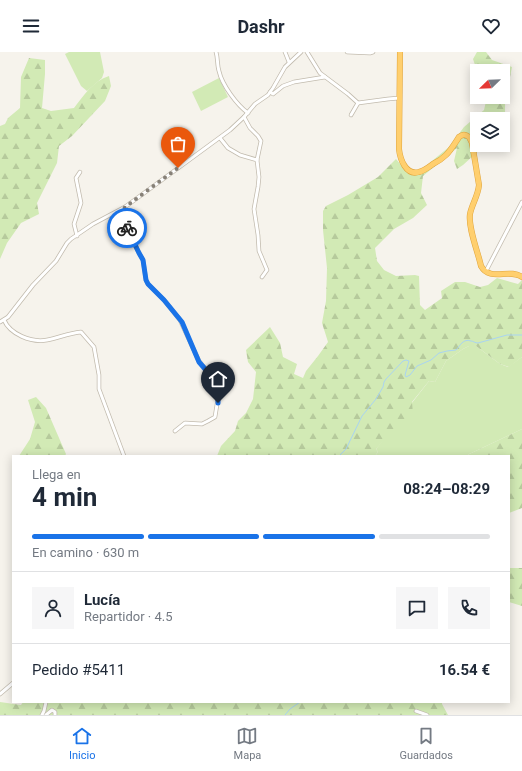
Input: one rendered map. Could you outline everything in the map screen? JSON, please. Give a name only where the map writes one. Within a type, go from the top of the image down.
[{"type":"highway","points":[[400,52],[399,156],[405,168],[414,173],[425,169],[446,156],[461,135],[464,134],[469,137],[472,143],[479,185],[477,197],[472,208],[470,222],[482,266],[489,274],[517,274],[522,277]]},
{"type":"street","points":[[216,52],[219,72],[223,83],[242,109],[248,112]]},
{"type":"street","points":[[285,52],[290,62]]},
{"type":"street","points":[[124,455],[99,389],[99,375],[94,347],[84,335],[81,332],[45,340],[31,339],[14,332],[2,321],[8,317],[33,285],[56,261],[67,243],[93,224],[125,207],[220,138],[244,117],[255,104],[270,92],[285,67],[301,52]]},
{"type":"street","points":[[307,52],[320,73],[358,103],[400,98]]},
{"type":"street","points":[[347,52],[373,52]]},
{"type":"street","points":[[270,92],[273,94],[283,86],[294,82],[325,77]]},
{"type":"street","points":[[351,115],[358,103]]},
{"type":"street","points":[[244,117],[262,144],[257,160],[258,182],[254,209],[259,251],[267,270],[262,277]]},
{"type":"street","points":[[220,138],[228,148],[240,155],[257,160]]},
{"type":"street","points":[[77,236],[74,224],[80,203],[76,178],[80,172]]},
{"type":"street","points":[[486,272],[522,202]]},
{"type":"street","points":[[125,207],[122,219],[143,260],[148,284],[164,300],[180,320],[199,362],[211,375],[217,388],[218,401],[214,417],[202,424],[185,423],[175,431]]},
{"type":"street","points":[[0,694],[12,684]]},
{"type":"street","points":[[42,715],[46,703]]},
{"type":"street","points":[[46,715],[52,710],[55,712],[55,715]]},
{"type":"street","points":[[416,711],[426,715]]},
{"type":"green space","points":[[69,52],[100,52],[104,72],[102,78],[87,91],[81,86],[65,54]]},
{"type":"green space","points":[[477,52],[486,52],[492,60],[503,64],[475,64],[473,59]]},
{"type":"green space","points":[[29,58],[45,60],[42,108],[51,111],[74,108],[85,93],[98,81],[109,76],[111,86],[105,101],[72,136],[59,146],[57,163],[37,203],[39,214],[21,223],[7,243],[0,259],[0,126],[5,124],[8,118],[20,108],[21,77]]},
{"type":"green space","points":[[510,66],[512,67],[510,77]]},
{"type":"green space","points":[[219,78],[228,97],[201,111],[192,92]]},
{"type":"green space","points":[[485,104],[505,104],[505,112],[482,112],[484,110]]},
{"type":"green space","points":[[470,122],[470,152],[477,152],[457,169],[454,161],[457,148],[423,176],[421,193],[427,205],[413,218],[394,229],[375,248],[377,261],[384,270],[396,276],[419,276],[420,305],[425,310],[442,298],[441,291],[455,282],[465,282],[480,287],[488,285],[497,278],[518,284],[522,280],[522,357],[509,367],[500,364],[476,346],[469,346],[463,349],[446,361],[435,382],[429,381],[412,402],[413,414],[390,439],[384,440],[376,449],[378,452],[376,455],[217,455],[221,446],[235,431],[238,421],[246,413],[253,399],[256,372],[248,362],[246,350],[270,327],[280,343],[283,357],[297,364],[294,374],[303,378],[306,371],[328,342],[322,323],[326,301],[327,268],[323,230],[323,211],[326,206],[378,177],[396,159],[406,171],[415,175],[449,147],[464,127]]},
{"type":"green space","points":[[469,346],[476,346],[500,364],[508,367],[522,357],[522,429],[467,455],[376,455],[378,452],[376,449],[429,381],[435,382],[446,361]]},
{"type":"green space","points":[[36,397],[46,408],[66,455],[20,455],[30,439],[35,422],[28,400]]},
{"type":"green space","points":[[522,429],[522,508],[510,513],[510,455],[467,455]]},
{"type":"green space","points":[[510,568],[522,568],[522,606],[510,602]]},
{"type":"green space","points":[[0,702],[21,705],[22,703],[442,703],[448,715],[0,715]]},
{"type":"waterway","points":[[340,455],[346,449],[362,416],[376,399],[386,379],[403,361],[409,361],[405,375],[406,377],[410,375],[417,366],[431,360],[439,353],[456,350],[462,343],[468,340],[478,343],[507,335],[522,335]]},
{"type":"waterway","points":[[285,715],[299,703]]},
{"type":"way so far","points":[[127,228],[122,219],[125,207],[178,168]]},
{"type":"route","points":[[127,228],[143,260],[146,280],[149,286],[164,300],[182,322],[200,364],[211,375],[217,388],[218,403]]}]
